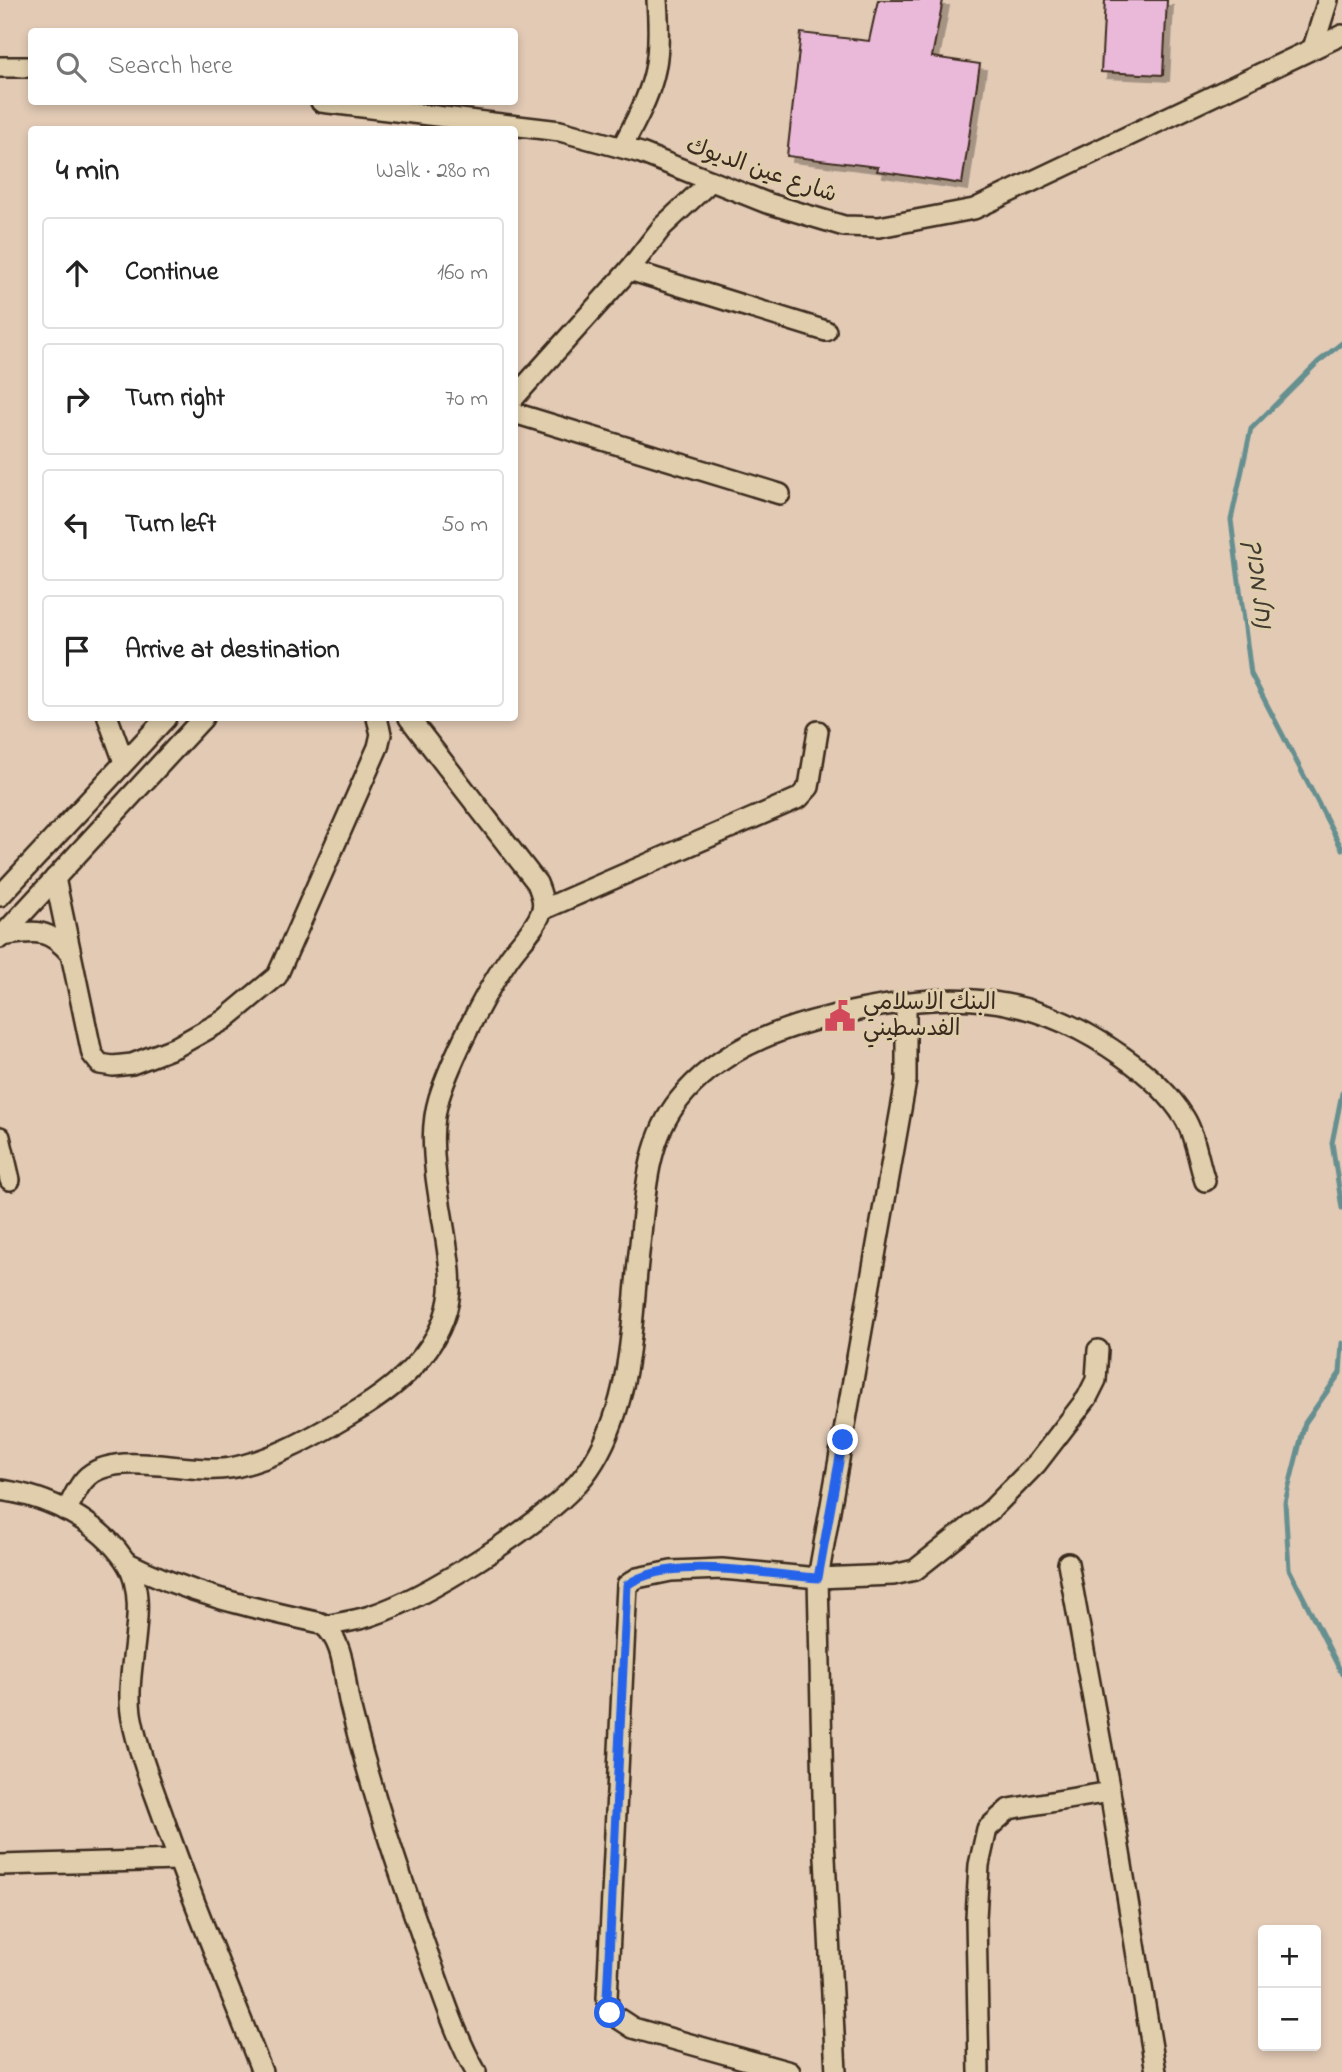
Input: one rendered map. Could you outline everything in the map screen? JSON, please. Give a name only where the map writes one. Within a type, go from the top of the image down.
[{"type":"street","points":[[622,147],[651,92],[659,61],[657,0]]},
{"type":"street","points":[[1313,48],[1328,0]]},
{"type":"street","points":[[1335,0],[1342,6]]},
{"type":"street","name":"شارع عين الديوك","points":[[346,105],[560,131],[622,147],[767,203],[844,226],[879,227],[974,209],[1342,35]]},
{"type":"street","points":[[0,67],[28,67]]},
{"type":"street","points":[[518,394],[629,270],[663,226],[711,181]]},
{"type":"street","points":[[629,270],[826,331]]},
{"type":"street","points":[[518,415],[780,494]]},
{"type":"street","points":[[109,721],[124,762]]},
{"type":"street","points":[[0,896],[163,721]]},
{"type":"street","points":[[1,937],[200,721]]},
{"type":"street","points":[[55,878],[87,1036],[100,1063],[113,1066],[132,1064],[176,1047],[223,1020],[277,976],[286,961],[379,747],[381,734],[378,721]]},
{"type":"street","points":[[411,721],[537,883],[542,910]]},
{"type":"street","points":[[66,1511],[85,1479],[103,1468],[134,1464],[195,1471],[228,1468],[261,1460],[352,1415],[416,1367],[437,1332],[447,1306],[450,1274],[437,1185],[432,1121],[440,1095],[487,992],[542,910],[799,798],[809,787],[818,732]]},
{"type":"street","points":[[1,937],[37,932],[48,934],[71,953]]},
{"type":"street","points":[[126,1562],[165,1582],[324,1626],[370,1616],[477,1561],[564,1496],[589,1469],[609,1430],[624,1382],[654,1150],[665,1120],[694,1082],[727,1056],[787,1030],[825,1017],[906,1002],[947,999],[1010,1003],[1049,1013],[1073,1024],[1138,1067],[1185,1119],[1205,1181]]},
{"type":"street","points":[[836,2072],[824,1838],[818,1578],[906,1081],[906,1002]]},
{"type":"street","points":[[0,1137],[10,1180]]},
{"type":"street","points":[[790,2072],[633,2028],[610,2013],[607,1998],[627,1585],[637,1578],[671,1571],[722,1569],[818,1578],[894,1575],[915,1570],[992,1509],[1063,1431],[1096,1380],[1098,1350]]},
{"type":"street","points":[[0,1490],[27,1496],[66,1511],[107,1540],[126,1562],[133,1576],[136,1598],[129,1679],[131,1715],[139,1750],[178,1860],[262,2072]]},
{"type":"street","points":[[1068,1563],[1157,2072]]},
{"type":"street","points":[[324,1626],[337,1642],[350,1705],[397,1869],[457,2032],[476,2072]]},
{"type":"street","points":[[979,2072],[976,1918],[979,1865],[987,1829],[1009,1809],[1110,1793]]},
{"type":"street","points":[[0,1865],[178,1860]]},
{"type":"building","points":[[878,0],[943,0],[932,57],[980,64],[962,184],[877,171],[878,167],[787,156],[801,33],[869,41]]},
{"type":"building","points":[[1105,0],[1167,0],[1163,75],[1101,72]]},
{"type":"waterway","name":"נחל מכוך","points":[[1342,343],[1318,362],[1251,429],[1231,520],[1251,674],[1342,849]]},
{"type":"waterway","name":"נחל מכוך","points":[[1342,1093],[1332,1143],[1342,1208]]},
{"type":"waterway","name":"נחל מכוך","points":[[1342,1343],[1340,1373],[1305,1423],[1285,1502],[1289,1569],[1342,1674]]},
{"type":"place","name":"البنك الاسلامي الفدسطيني","points":[[840,1016]]},
{"type":"route","points":[[610,2013],[607,1998],[627,1585],[637,1578],[671,1571],[722,1569],[818,1578],[843,1440]]}]
